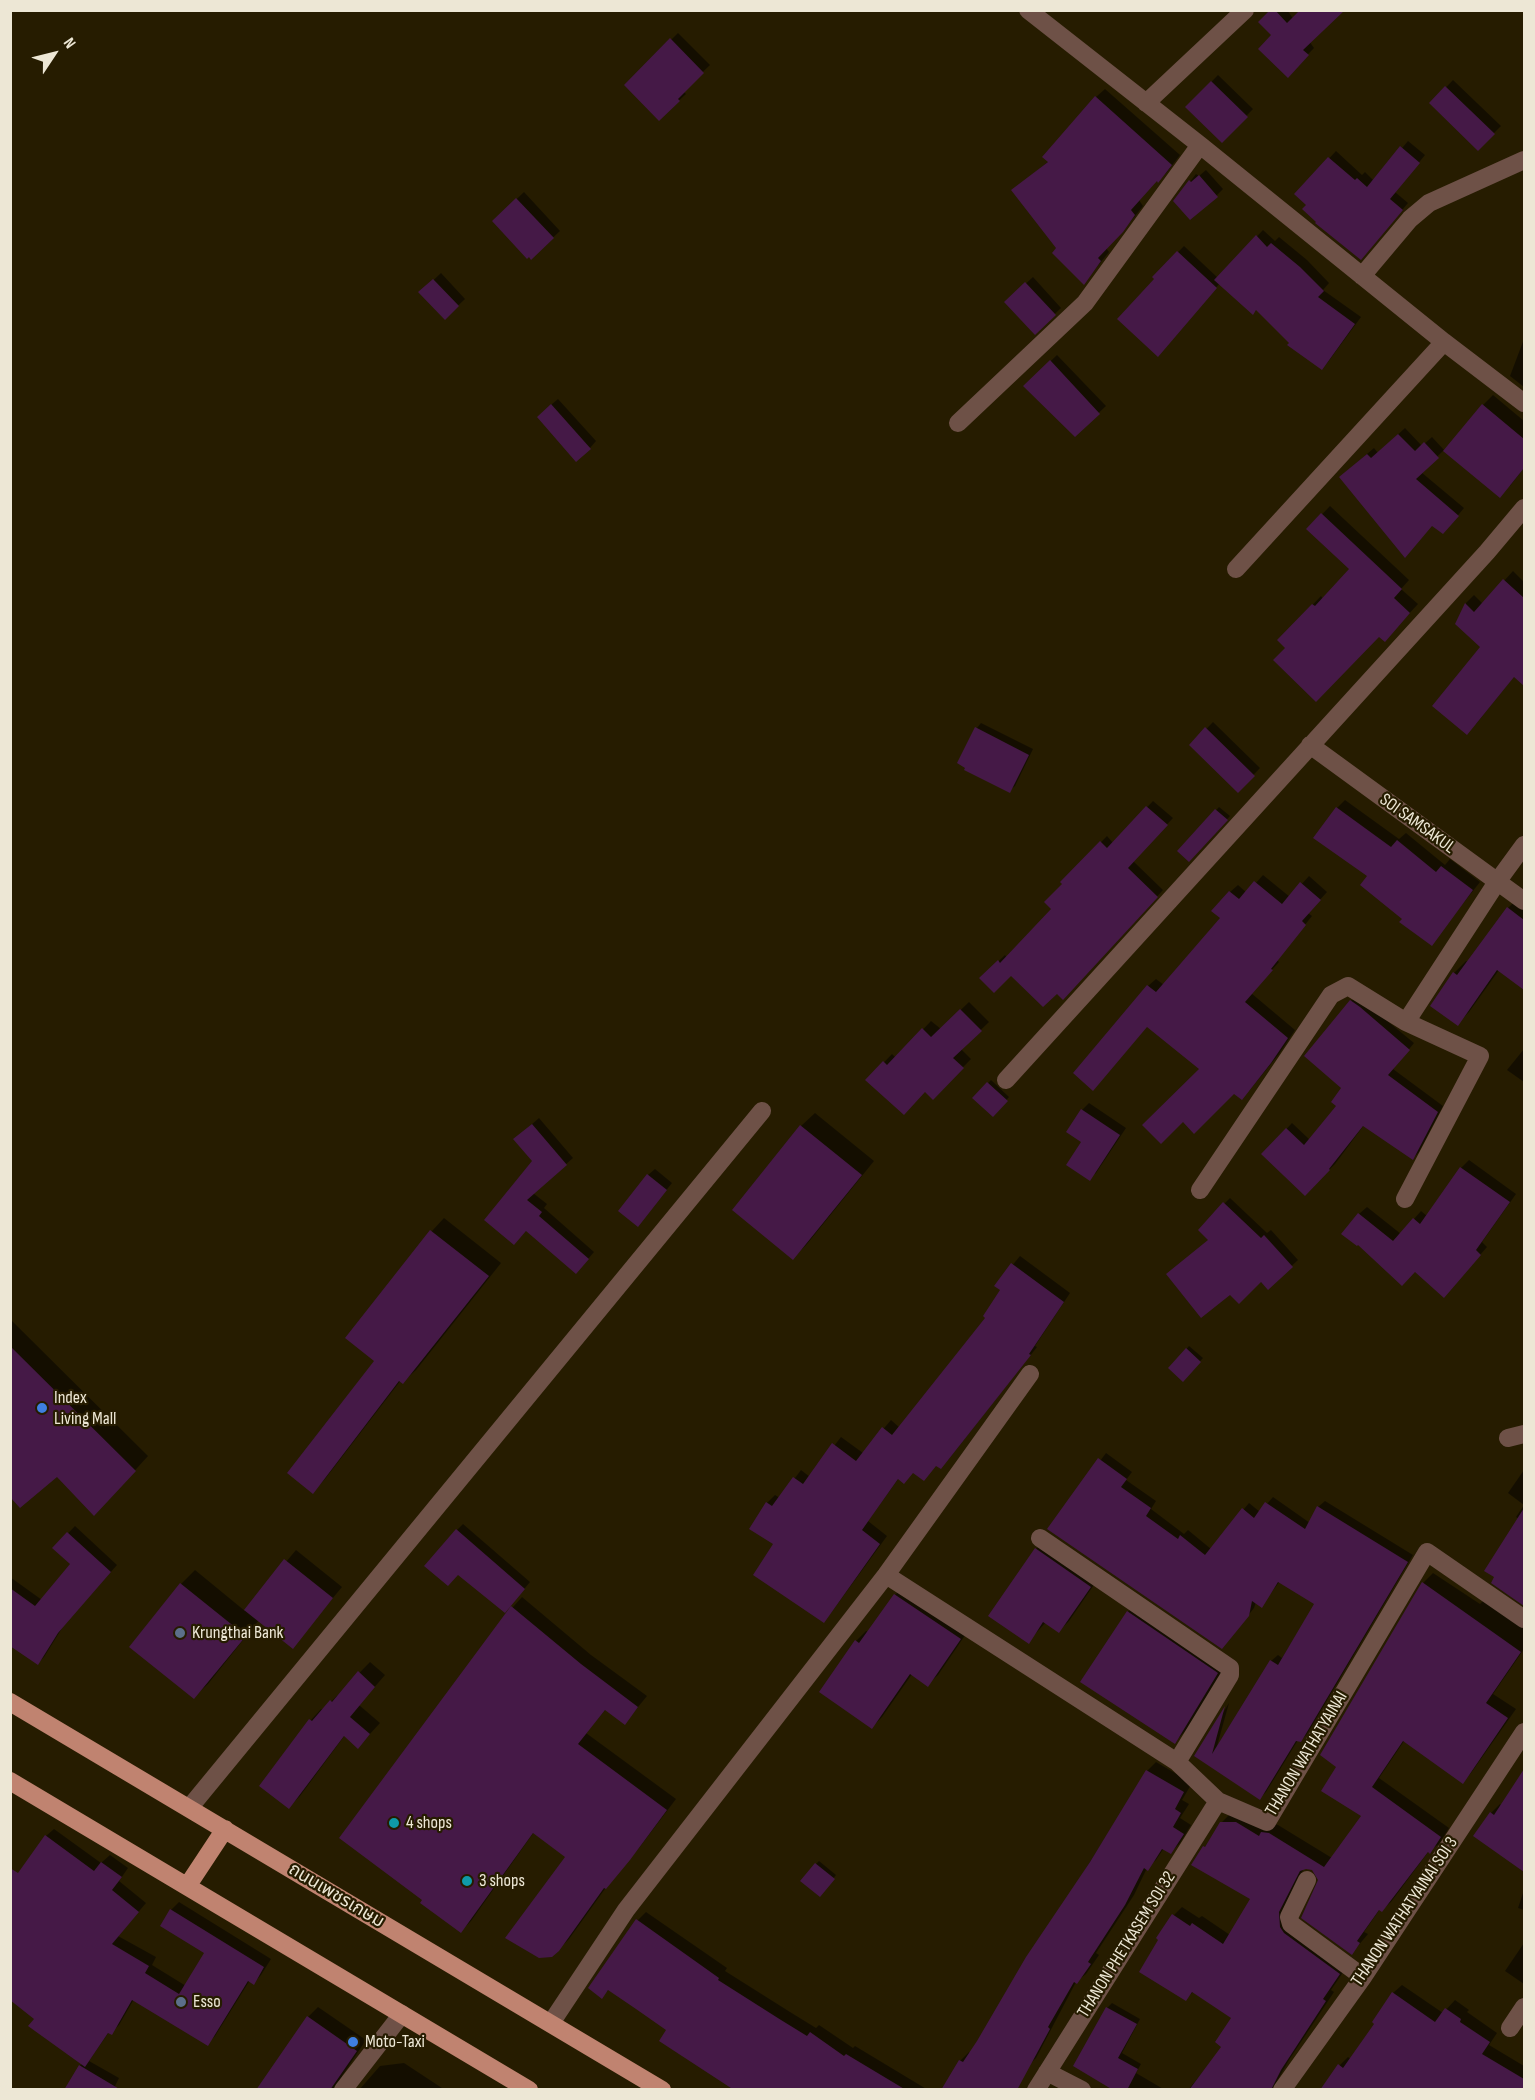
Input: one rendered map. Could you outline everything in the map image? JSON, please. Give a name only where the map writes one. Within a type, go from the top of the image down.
[{"type":"main road","name":"ถนนเพชรเกษม","points":[[10,1702],[190,1807],[662,2090]]},
{"type":"main road","points":[[10,1781],[529,2090]]},
{"type":"main road","points":[[189,1886],[225,1829]]},
{"type":"street","points":[[1028,10],[1444,342],[1524,403]]},
{"type":"street","points":[[1146,103],[1245,10]]},
{"type":"street","points":[[958,423],[1084,303],[1200,145]]},
{"type":"street","points":[[1362,276],[1410,219],[1429,203],[1524,160]]},
{"type":"street","points":[[1236,569],[1444,342]]},
{"type":"street","points":[[1006,1080],[1487,552],[1524,508]]},
{"type":"street","name":"SOI SAMSAKUL","points":[[1310,745],[1524,901]]},
{"type":"street","points":[[1406,1022],[1497,882],[1524,845]]},
{"type":"street","points":[[1200,1190],[1331,994],[1348,986],[1406,1022],[1480,1056],[1405,1199]]},
{"type":"street","points":[[190,1807],[762,1111]]},
{"type":"street","points":[[551,2023],[626,1910],[886,1575],[1030,1374]]},
{"type":"street","points":[[1040,1538],[1230,1668],[1230,1676],[1177,1762]]},
{"type":"street","name":"THANON WATHATYAINAI","points":[[886,1575],[1177,1762],[1218,1801],[1267,1822],[1428,1552],[1524,1619]]},
{"type":"street","name":"THANON WATHATYAINAI SOI 3","points":[[1282,2090],[1363,1977],[1524,1732]]},
{"type":"street","name":"THANON PHETKASEM SOI 32","points":[[1036,2090],[1218,1801]]},
{"type":"street","points":[[1307,1880],[1288,1917],[1291,1924],[1363,1977]]},
{"type":"street","points":[[1510,2028],[1524,2007]]},
{"type":"street","points":[[343,2090],[402,2014]]},
{"type":"street","points":[[1047,2072],[1082,2090]]},
{"type":"building","points":[[1270,10],[1275,10],[1287,23],[1300,10],[1345,10],[1303,50],[1309,55],[1288,78],[1258,49],[1271,35],[1258,22]]},
{"type":"building","points":[[670,38],[704,73],[659,121],[624,85]]},
{"type":"building","points":[[1211,81],[1248,117],[1222,143],[1185,107]]},
{"type":"building","points":[[1445,86],[1495,134],[1478,151],[1429,103]]},
{"type":"building","points":[[1095,96],[1172,165],[1131,210],[1135,215],[1123,232],[1098,258],[1101,261],[1084,285],[1052,253],[1056,248],[1011,190],[1048,162],[1042,157]]},
{"type":"building","points":[[1400,146],[1420,163],[1390,199],[1403,210],[1361,260],[1315,223],[1302,209],[1306,205],[1294,194],[1328,157],[1367,187]]},
{"type":"building","points":[[1199,175],[1218,197],[1190,220],[1173,201],[1189,180],[1191,182]]},
{"type":"building","points":[[516,198],[554,238],[531,260],[529,257],[527,259],[492,221]]},
{"type":"building","points":[[1256,235],[1267,247],[1271,243],[1300,267],[1324,291],[1318,297],[1355,324],[1322,370],[1287,345],[1289,343],[1256,310],[1253,315],[1214,280]]},
{"type":"building","points":[[1177,251],[1217,288],[1158,357],[1117,319]]},
{"type":"building","points":[[433,279],[459,306],[445,320],[418,292]]},
{"type":"building","points":[[1025,282],[1056,315],[1035,335],[1004,302]]},
{"type":"building","points":[[1050,360],[1100,414],[1075,437],[1023,386]]},
{"type":"building","points":[[551,404],[591,449],[576,462],[537,417]]},
{"type":"building","points":[[1482,404],[1524,439],[1524,468],[1500,498],[1443,451]]},
{"type":"building","points":[[1398,434],[1415,451],[1424,442],[1439,458],[1416,479],[1459,516],[1443,534],[1432,526],[1405,558],[1339,477],[1367,454],[1371,458]]},
{"type":"building","points":[[1321,513],[1402,589],[1394,598],[1410,613],[1385,642],[1379,637],[1316,702],[1273,660],[1285,648],[1277,640],[1312,604],[1315,606],[1349,569],[1306,529]]},
{"type":"building","points":[[1503,579],[1524,598],[1524,686],[1514,677],[1467,735],[1432,706],[1480,647],[1455,624],[1465,603],[1474,612]]},
{"type":"building","points":[[975,727],[1029,755],[1010,793],[964,770],[965,768],[957,763]]},
{"type":"building","points":[[1205,727],[1255,776],[1238,793],[1189,745]]},
{"type":"building","points":[[1146,806],[1168,825],[1128,868],[1158,897],[1063,1000],[1057,994],[1043,1007],[1011,976],[994,993],[979,978],[998,960],[1000,963],[1051,909],[1044,902],[1062,884],[1060,882],[1100,841],[1107,848]]},
{"type":"building","points":[[1336,807],[1391,847],[1397,840],[1436,872],[1441,866],[1473,890],[1432,946],[1399,922],[1402,919],[1360,885],[1367,876],[1313,838]]},
{"type":"building","points":[[1215,809],[1228,820],[1189,862],[1177,851]]},
{"type":"building","points":[[1254,881],[1282,904],[1300,882],[1321,900],[1302,921],[1306,925],[1271,969],[1273,970],[1245,1002],[1288,1038],[1242,1100],[1234,1094],[1194,1134],[1183,1122],[1161,1144],[1142,1125],[1199,1069],[1147,1027],[1093,1091],[1073,1073],[1147,985],[1156,992],[1220,918],[1211,911],[1229,891],[1239,899]]},
{"type":"building","points":[[1507,907],[1524,920],[1524,990],[1497,970],[1458,1026],[1430,1006],[1453,972],[1457,975]]},
{"type":"building","points":[[1350,1000],[1410,1050],[1388,1075],[1438,1112],[1413,1160],[1363,1126],[1330,1170],[1305,1196],[1261,1154],[1286,1128],[1304,1145],[1336,1106],[1331,1102],[1341,1088],[1304,1056]]},
{"type":"building","points":[[960,1009],[982,1031],[953,1058],[964,1068],[933,1100],[925,1092],[904,1115],[865,1080],[883,1061],[887,1065],[922,1028],[931,1037]]},
{"type":"building","points":[[987,1082],[1008,1101],[993,1117],[972,1098]]},
{"type":"building","points":[[1081,1109],[1120,1135],[1090,1181],[1066,1165],[1081,1142],[1066,1132]]},
{"type":"building","points":[[532,1124],[567,1165],[527,1200],[542,1212],[539,1216],[589,1259],[576,1274],[526,1231],[514,1245],[484,1220],[532,1161],[513,1139]]},
{"type":"building","points":[[800,1125],[862,1175],[793,1260],[732,1210]]},
{"type":"building","points":[[1460,1167],[1510,1202],[1476,1250],[1481,1255],[1444,1298],[1415,1272],[1402,1286],[1358,1245],[1341,1234],[1358,1213],[1393,1241],[1413,1218],[1420,1224]]},
{"type":"building","points":[[647,1174],[667,1190],[638,1227],[618,1211]]},
{"type":"building","points":[[1223,1202],[1261,1238],[1264,1235],[1293,1267],[1268,1290],[1261,1282],[1239,1304],[1230,1295],[1201,1318],[1166,1274],[1208,1240],[1198,1230]]},
{"type":"building","points":[[430,1230],[489,1276],[403,1384],[399,1381],[313,1494],[287,1473],[374,1361],[345,1338]]},
{"type":"building","points":[[1011,1263],[1064,1302],[1029,1354],[1031,1355],[941,1469],[936,1466],[924,1481],[913,1473],[904,1484],[898,1479],[862,1530],[880,1544],[824,1623],[753,1575],[773,1544],[749,1529],[766,1502],[772,1506],[793,1477],[803,1484],[832,1443],[856,1461],[882,1427],[892,1435],[985,1318],[983,1316],[1000,1290],[994,1286]]},
{"type":"building","name":"Index Living Mall","points":[[10,1346],[136,1471],[94,1516],[57,1477],[20,1508],[10,1497]]},
{"type":"building","points":[[1186,1348],[1201,1362],[1183,1382],[1168,1368]]},
{"type":"building","points":[[1098,1458],[1127,1479],[1121,1487],[1151,1508],[1146,1516],[1178,1539],[1180,1535],[1205,1555],[1242,1508],[1254,1518],[1265,1502],[1305,1529],[1317,1506],[1408,1562],[1301,1742],[1296,1741],[1260,1800],[1194,1756],[1225,1706],[1212,1754],[1270,1660],[1278,1665],[1314,1604],[1278,1582],[1262,1608],[1252,1601],[1249,1616],[1222,1649],[1047,1529]]},
{"type":"building","points":[[1524,1508],[1524,1606],[1491,1583],[1494,1577],[1484,1571]]},
{"type":"building","points":[[456,1529],[525,1589],[505,1613],[458,1575],[448,1586],[424,1566]]},
{"type":"building","points":[[67,1532],[111,1572],[58,1633],[38,1665],[10,1646],[10,1588],[35,1606],[70,1564],[52,1548]]},
{"type":"building","points":[[1035,1548],[1091,1587],[1059,1633],[1043,1622],[1029,1644],[988,1616]]},
{"type":"building","points":[[284,1559],[333,1598],[293,1649],[244,1610]]},
{"type":"building","points":[[1422,1582],[1521,1652],[1486,1703],[1508,1718],[1463,1784],[1403,1741],[1372,1787],[1441,1837],[1430,1854],[1428,1852],[1382,1912],[1379,1910],[1357,1941],[1360,1943],[1352,1955],[1301,1918],[1318,1880],[1312,1870],[1300,1871],[1279,1912],[1280,1927],[1284,1933],[1340,1974],[1323,1999],[1326,2001],[1281,2070],[1271,2090],[1189,2090],[1221,2047],[1215,2042],[1231,2018],[1192,1992],[1186,2001],[1139,1972],[1158,1940],[1156,1938],[1172,1914],[1190,1926],[1192,1923],[1223,1944],[1250,1899],[1191,1865],[1220,1822],[1236,1822],[1259,1836],[1261,1832],[1269,1833],[1324,1867],[1361,1816],[1321,1791],[1336,1767],[1320,1755]]},
{"type":"building","points":[[180,1583],[246,1636],[194,1699],[129,1647]]},
{"type":"building","points":[[894,1594],[961,1639],[928,1687],[910,1674],[872,1729],[819,1692],[855,1640],[859,1643]]},
{"type":"building","points":[[511,1606],[581,1664],[638,1707],[625,1725],[605,1710],[578,1744],[667,1810],[630,1860],[606,1889],[604,1888],[559,1951],[552,1957],[539,1958],[505,1938],[565,1857],[533,1833],[461,1933],[420,1903],[422,1900],[339,1838]]},
{"type":"building","points":[[1127,1611],[1218,1673],[1175,1744],[1080,1682]]},
{"type":"building","points":[[358,1671],[375,1687],[350,1717],[370,1734],[358,1749],[344,1736],[289,1809],[259,1786],[309,1719],[312,1721],[330,1700],[332,1702]]},
{"type":"building","points":[[1524,1769],[1524,1872],[1473,1836],[1490,1812],[1494,1815]]},
{"type":"building","points":[[1146,1770],[1184,1792],[1175,1809],[1181,1813],[1173,1827],[1184,1834],[1171,1854],[1162,1849],[1148,1871],[1144,1868],[1125,1905],[1088,1962],[1091,1964],[1077,1984],[1074,1982],[1048,2027],[1050,2029],[1017,2090],[941,2090],[959,2060],[963,2062],[977,2041],[1026,1957],[1090,1862]]},
{"type":"building","points":[[45,1835],[94,1871],[101,1862],[122,1877],[112,1890],[139,1912],[112,1944],[149,1966],[145,1973],[179,1994],[204,1953],[160,1926],[170,1909],[264,1967],[254,1985],[248,1981],[208,2046],[132,2000],[112,2035],[108,2033],[85,2067],[28,2026],[34,2019],[10,2000],[10,1868],[18,1873]]},
{"type":"building","points":[[815,1863],[835,1879],[820,1897],[800,1881]]},
{"type":"building","points":[[636,1919],[719,1978],[718,1980],[781,2020],[807,2036],[810,2032],[844,2056],[846,2054],[906,2090],[734,2090],[659,2041],[666,2030],[636,2009],[608,1990],[602,1999],[588,1988]]},
{"type":"building","points":[[1392,1992],[1435,2022],[1445,2008],[1461,2019],[1460,2022],[1490,2042],[1482,2054],[1524,2079],[1524,2090],[1320,2090],[1338,2064],[1343,2068],[1374,2024],[1372,2022]]},
{"type":"building","points":[[1106,2007],[1137,2024],[1118,2058],[1138,2069],[1127,2090],[1113,2090],[1073,2066]]},
{"type":"building","points":[[307,2016],[357,2051],[330,2090],[256,2090]]},
{"type":"building","points":[[79,2065],[121,2090],[64,2090]]},
{"type":"place","name":"Index Living Mall","points":[[42,1408]]},
{"type":"place","name":"Krungthai Bank","points":[[180,1633]]},
{"type":"place","name":"4 shops","points":[[394,1823]]},
{"type":"place","name":"3 shops","points":[[467,1881]]},
{"type":"place","name":"Esso","points":[[181,2002]]},
{"type":"place","name":"Moto-Taxi","points":[[353,2042]]}]
